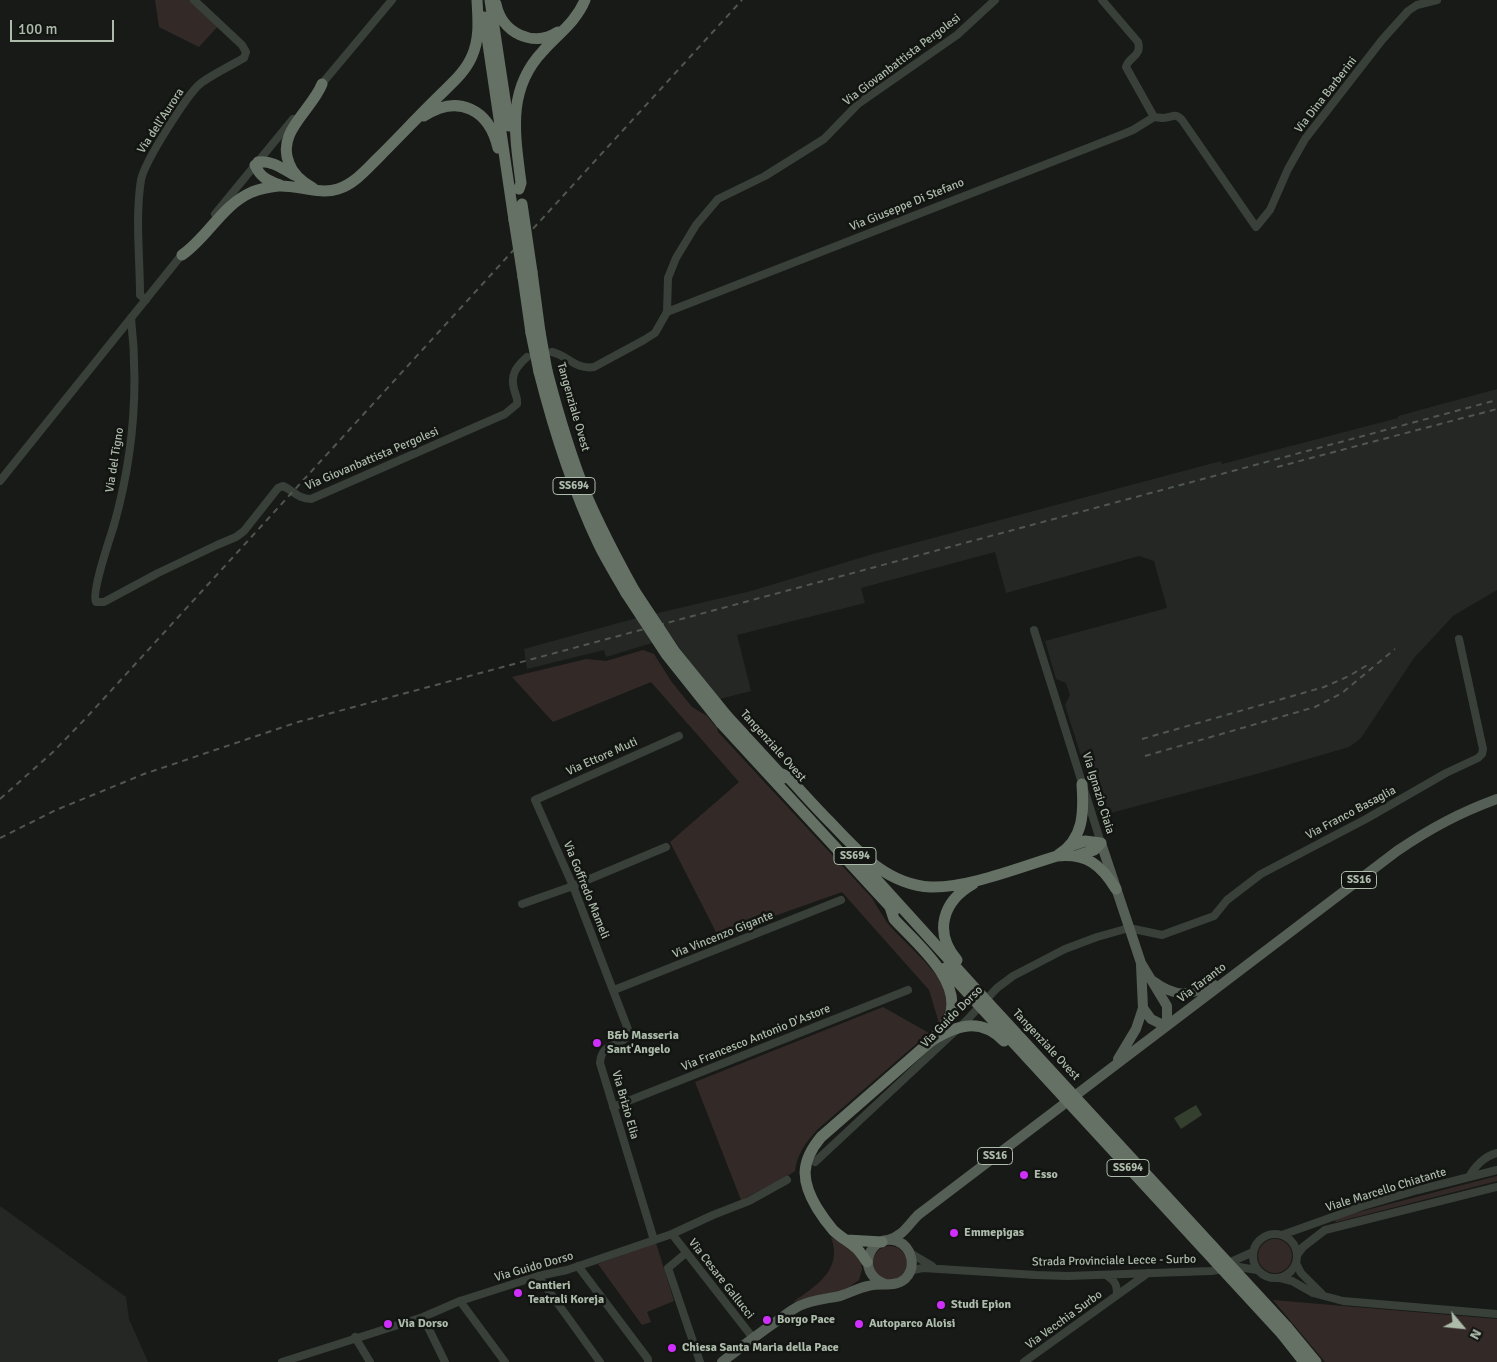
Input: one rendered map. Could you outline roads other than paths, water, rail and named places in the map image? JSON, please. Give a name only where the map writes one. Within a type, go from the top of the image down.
[{"type":"highway","points":[[182,255],[192,248],[225,212],[242,197],[265,188],[278,186],[316,190],[338,189],[353,182],[460,76],[472,57],[478,32],[477,0]]},
{"type":"highway","name":"Tangenziale Ovest","points":[[482,0],[535,333],[552,426],[598,544],[630,592],[666,654],[890,907],[981,996],[1060,1094],[1316,1362]]},
{"type":"highway","name":"Tangenziale Ovest","points":[[490,0],[519,189],[516,211],[527,275]]},
{"type":"highway","points":[[496,0],[501,18],[508,28],[528,38],[546,38],[556,34],[572,22]]},
{"type":"highway","points":[[519,189],[521,183],[514,117],[520,90],[530,67],[538,56],[572,22],[584,0]]},
{"type":"highway","points":[[297,178],[286,158],[285,147],[292,128],[318,93],[322,84]]},
{"type":"highway","points":[[414,123],[439,108],[451,106],[462,106],[473,110],[483,117],[496,137],[509,201],[516,211]]},
{"type":"highway","points":[[289,187],[265,179],[258,171],[257,163],[264,161],[276,165],[316,190]]},
{"type":"highway","name":"Tangenziale Ovest","points":[[724,720],[779,773],[1020,1037],[1284,1330],[1304,1362]]},
{"type":"highway","points":[[779,773],[787,776],[856,850],[888,874],[917,885],[932,887],[986,878],[1072,851],[1085,841],[1101,843]]},
{"type":"highway","points":[[1072,851],[1083,817],[1082,784]]},
{"type":"highway","points":[[1072,851],[1101,868],[1116,889]]},
{"type":"highway","points":[[981,996],[947,945],[944,922],[949,906],[955,896],[986,878]]},
{"type":"highway","points":[[868,1264],[856,1248],[832,1229],[823,1217],[807,1188],[804,1177],[809,1153],[831,1128],[931,1041],[950,1016],[952,1006],[949,986],[940,970],[894,919],[890,907]]},
{"type":"highway","points":[[931,1041],[950,1030],[962,1026],[981,1027],[992,1031],[1048,1086],[1060,1094]]},
{"type":"highway","points":[[846,1240],[885,1241]]},
{"type":"main road","name":"Via Taranto","points":[[842,1295],[865,1275],[871,1250],[885,1241],[902,1234],[918,1215],[1165,1026],[1397,851],[1432,828],[1497,799]]},
{"type":"main road","name":"Via Ignazio Ciaia","points":[[1101,843],[1141,963],[1167,1006],[1165,1026]]},
{"type":"main road","name":"Via Ignazio Ciaia","points":[[1114,1066],[1129,1043],[1144,1008],[1141,963]]},
{"type":"main road","name":"Via Ignazio Ciaia","points":[[1150,979],[1171,992],[1190,994],[1230,977]]},
{"type":"main road","points":[[1144,1008],[1150,1019],[1165,1026]]},
{"type":"main road","name":"Via Taranto","points":[[722,1362],[799,1306],[868,1286],[899,1282],[908,1275],[912,1266],[907,1243],[910,1231],[920,1216],[932,1204]]},
{"type":"main road","points":[[885,1241],[897,1242],[909,1251]]},
{"type":"main road","points":[[868,1264],[872,1276],[885,1284]]},
{"type":"street","name":"Via dell'Aurora","points":[[146,300],[140,295],[141,266],[138,203],[141,177],[182,105],[191,94],[200,84],[244,58],[246,52],[242,45],[194,0]]},
{"type":"street","points":[[0,481],[182,255],[392,0]]},
{"type":"street","name":"Via Giovanbattista Pergolesi","points":[[552,352],[560,354],[578,366],[594,367],[655,333],[667,312],[670,270],[696,225],[718,199],[765,176],[824,139],[858,104],[957,35],[996,0]]},
{"type":"street","points":[[1102,0],[1138,42],[1137,54],[1127,63],[1126,67],[1154,117]]},
{"type":"street","name":"Via Dina Barberini","points":[[1154,117],[1164,118],[1173,114],[1178,116],[1256,227],[1270,210],[1291,162],[1306,139],[1382,40],[1408,11],[1417,5],[1437,0]]},
{"type":"street","name":"Via Giuseppe Di Stefano","points":[[667,312],[1121,135],[1154,117]]},
{"type":"street","name":"Via del Tigno","points":[[96,602],[94,598],[96,585],[118,513],[131,448],[135,379],[131,318]]},
{"type":"street","name":"Via Giovanbattista Pergolesi","points":[[96,602],[104,602],[217,544],[236,538],[244,531],[278,488],[283,486],[303,499],[310,499],[504,414],[517,404],[518,399],[512,380],[513,373],[526,357]]},
{"type":"street","name":"Via Ignazio Ciaia","points":[[1034,630],[1101,843]]},
{"type":"street","name":"Via Franco Basaglia","points":[[1129,928],[1162,935],[1214,916],[1226,900],[1261,874],[1366,820],[1478,758],[1482,754],[1483,749],[1459,639]]},
{"type":"street","name":"Via Ettore Muti","points":[[535,800],[679,736]]},
{"type":"street","name":"Via Goffredo Mameli","points":[[535,800],[573,886],[614,990]]},
{"type":"street","points":[[522,904],[573,886],[666,847]]},
{"type":"street","name":"Via Vincenzo Gigante","points":[[614,990],[841,900]]},
{"type":"street","name":"Via Guido Dorso","points":[[815,1162],[966,1021],[997,988],[1013,976],[1065,949],[1129,928]]},
{"type":"street","name":"Via Brizio Elia","points":[[614,990],[629,1032],[626,1039],[606,1048],[601,1055],[600,1063],[654,1240]]},
{"type":"street","name":"Via Francesco Antonio D'Astore","points":[[613,1107],[908,990]]},
{"type":"street","points":[[1469,1177],[1474,1167],[1497,1153]]},
{"type":"street","name":"Viale Marcello Chiatante","points":[[1211,1271],[1253,1252],[1260,1239],[1274,1234],[1282,1235],[1300,1230],[1339,1214],[1418,1190],[1497,1170]]},
{"type":"street","name":"Via Guido Dorso","points":[[282,1362],[423,1317],[460,1301],[538,1276],[578,1266],[672,1234],[749,1201],[787,1180]]},
{"type":"street","name":"Viale Marcello Chiatante","points":[[1280,1278],[1292,1270],[1304,1247],[1324,1230],[1497,1187]]},
{"type":"street","name":"Via Cesare Gallucci","points":[[672,1234],[754,1338]]},
{"type":"street","points":[[1282,1235],[1293,1243],[1301,1273],[1326,1297]]},
{"type":"street","name":"Strada Provinciale Lecce - Surbo","points":[[909,1251],[925,1263],[941,1268]]},
{"type":"street","points":[[1253,1252],[1254,1264],[1257,1270],[1267,1277],[1292,1281],[1313,1293],[1326,1297],[1343,1301],[1497,1314]]},
{"type":"street","points":[[686,1253],[668,1268],[700,1362]]},
{"type":"street","points":[[578,1266],[648,1359],[648,1362]]},
{"type":"street","name":"Strada Provinciale Lecce - Surbo","points":[[908,1275],[918,1268],[1036,1275],[1105,1275],[1211,1271],[1239,1267],[1257,1270]]},
{"type":"street","name":"Via Vecchia Surbo","points":[[1024,1362],[1148,1273]]},
{"type":"street","name":"Via Vecchia Surbo","points":[[1105,1275],[1114,1281],[1117,1295]]},
{"type":"street","points":[[538,1276],[600,1362]]},
{"type":"street","points":[[460,1301],[505,1362]]},
{"type":"street","points":[[423,1317],[446,1362]]},
{"type":"street","points":[[355,1338],[370,1362]]},
{"type":"railway","points":[[0,799],[53,752],[86,718],[742,0]]},
{"type":"railway","points":[[0,838],[56,810],[144,774],[298,722],[1497,400]]},
{"type":"railway","points":[[1277,467],[1497,409]]},
{"type":"railway","points":[[1145,756],[1315,707],[1342,693],[1395,649]]},
{"type":"railway","points":[[1142,739],[1324,687],[1349,676],[1369,664]]},
{"type":"place","name":"B&b Masseria Sant'Angelo","points":[[597,1043]]},
{"type":"place","name":"Esso","points":[[1024,1175]]},
{"type":"place","name":"Emmepigas","points":[[954,1233]]},
{"type":"place","name":"Cantieri Teatrali Koreja","points":[[518,1293]]},
{"type":"place","name":"Studi Epion","points":[[941,1305]]},
{"type":"place","name":"Borgo Pace","points":[[767,1320]]},
{"type":"place","name":"Via Dorso","points":[[388,1324]]},
{"type":"place","name":"Autoparco Aloisi","points":[[859,1324]]},
{"type":"place","name":"Chiesa Santa Maria della Pace","points":[[672,1348]]}]
